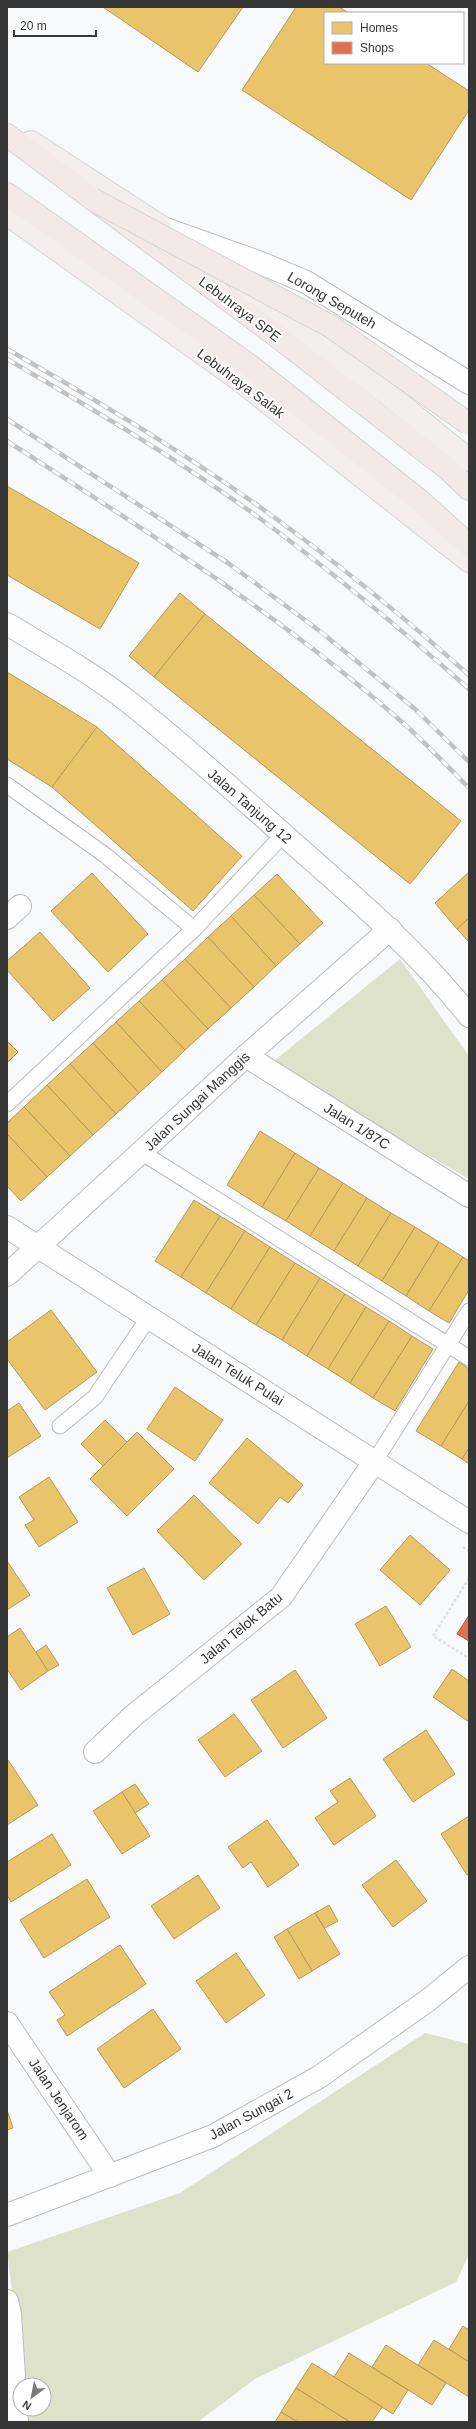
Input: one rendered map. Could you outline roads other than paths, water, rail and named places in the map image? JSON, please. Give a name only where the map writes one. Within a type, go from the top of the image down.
[{"type":"highway","points":[[7,126],[163,228],[388,395],[469,460]]},
{"type":"highway","name":"Lebuhraya SPE","points":[[7,135],[274,334],[448,469],[469,489]]},
{"type":"highway","points":[[7,194],[249,365],[420,501],[469,546]]},
{"type":"highway","points":[[92,199],[330,326],[469,424]]},
{"type":"highway","name":"Lebuhraya Salak","points":[[7,214],[237,378],[469,561]]},
{"type":"street","name":"Lorong Seputeh","points":[[163,228],[261,263],[306,282],[469,383]]},
{"type":"street","name":"Jalan Tanjung 12","points":[[7,624],[96,679],[130,703],[284,834],[390,929],[443,984],[469,1016]]},
{"type":"street","name":"Jalan Sungai Manggis","points":[[7,1275],[246,1056],[390,929]]},
{"type":"street","name":"Jalan 1/87C","points":[[246,1056],[469,1196]]},
{"type":"street","name":"Jalan Teluk Pulai","points":[[7,1227],[469,1522]]},
{"type":"street","name":"Jalan Telok Batu","points":[[95,1752],[133,1716],[281,1596],[375,1461]]},
{"type":"street","name":"Jalan Sungai 2","points":[[7,2215],[213,2136],[319,2077],[428,2001],[469,1967]]},
{"type":"street","name":"Jalan Jenjarom","points":[[7,2023],[110,2176]]},
{"type":"street","points":[[7,2301],[10,2314],[13,2377]]},
{"type":"lane","points":[[7,785],[105,855],[194,929]]},
{"type":"lane","points":[[7,1104],[194,929],[284,834]]},
{"type":"lane","points":[[141,1152],[469,1358]]},
{"type":"lane","points":[[375,1461],[469,1311]]},
{"type":"lane","points":[[60,1426],[95,1397],[149,1317]]},
{"type":"railway","points":[[7,349],[137,426],[233,488],[317,549],[369,590],[469,675]]},
{"type":"railway","points":[[7,359],[166,455],[258,517],[312,558],[418,644],[469,689]]},
{"type":"railway","points":[[7,419],[228,563],[321,632],[415,709],[469,762]]},
{"type":"railway","points":[[7,441],[160,540],[260,609],[308,645],[402,722],[469,788]]}]
